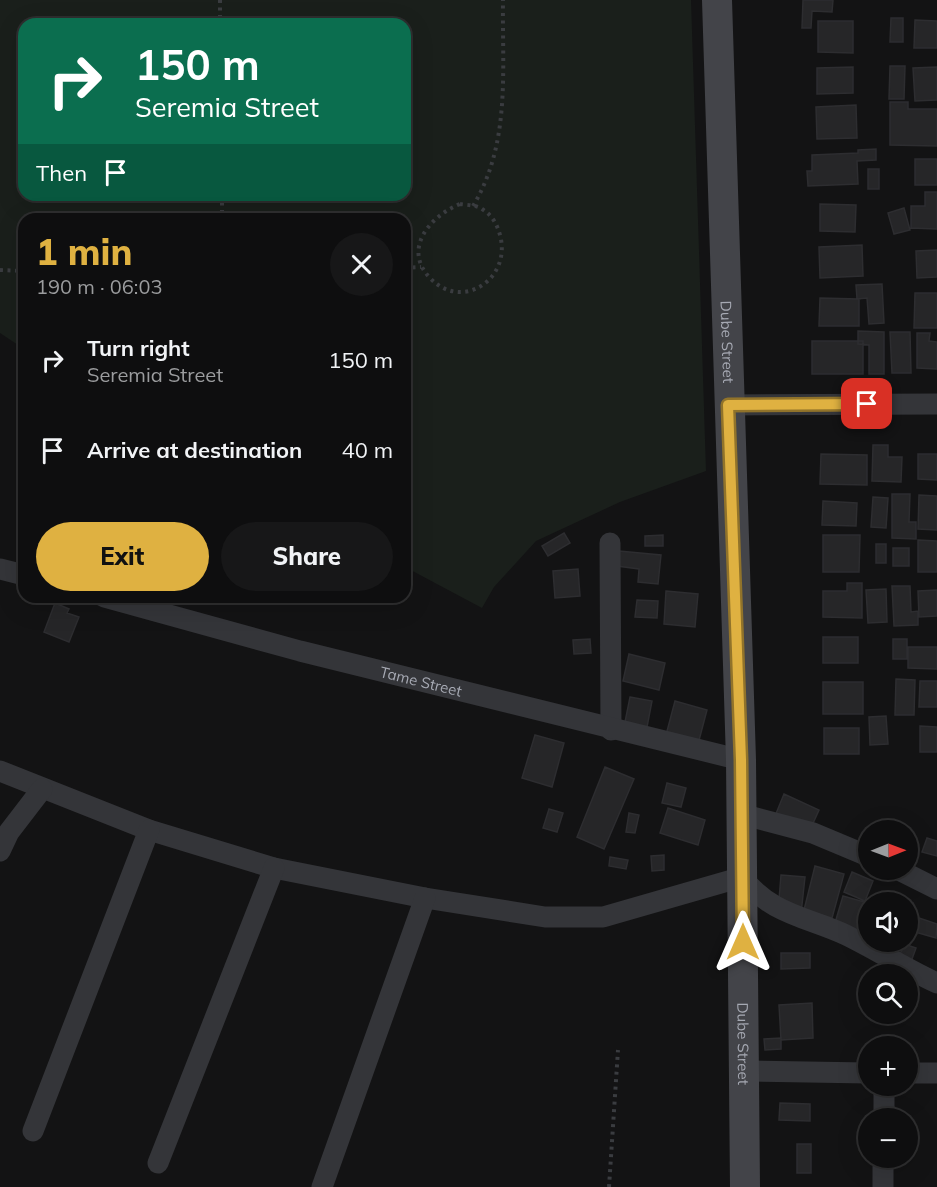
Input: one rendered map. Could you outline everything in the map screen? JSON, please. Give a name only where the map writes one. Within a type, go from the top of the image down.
[{"type":"street","name":"Dube Street","points":[[717,0],[741,760],[745,1187]]},
{"type":"street","points":[[728,405],[937,404]]},
{"type":"street","points":[[610,543],[611,730]]},
{"type":"street","points":[[0,569],[18,574]]},
{"type":"street","name":"Tame Street","points":[[149,603],[611,730],[741,760]]},
{"type":"street","points":[[0,771],[149,830],[274,868],[425,898],[545,917],[583,919],[632,911],[742,878],[752,891],[770,905],[844,934],[937,983]]},
{"type":"street","points":[[0,851],[9,832],[42,789]]},
{"type":"street","points":[[741,814],[813,833],[858,852]]},
{"type":"street","points":[[33,1131],[149,830]]},
{"type":"street","points":[[158,1163],[274,868]]},
{"type":"street","points":[[918,880],[937,889]]},
{"type":"street","points":[[322,1187],[425,898]]},
{"type":"street","points":[[743,1071],[858,1073]]},
{"type":"street","points":[[918,1073],[937,1072]]},
{"type":"street","points":[[883,1168],[883,1187]]},
{"type":"path","points":[[220,0],[220,18]]},
{"type":"path","points":[[473,206],[486,185],[501,135],[503,0]]},
{"type":"path","points":[[460,204],[473,206],[481,208],[496,222],[502,244],[502,260],[494,277],[482,286],[465,291],[448,290],[433,282],[422,267],[417,254],[424,232],[441,212],[460,204]]},
{"type":"path","points":[[411,268],[422,267]]},
{"type":"path","points":[[0,270],[18,271]]},
{"type":"path","points":[[609,1187],[618,1050]]},
{"type":"shaded area","points":[[0,0],[691,0],[706,471],[620,502],[536,541],[494,587],[482,608],[411,570],[411,213],[18,213],[18,345],[0,333]]},
{"type":"building","points":[[803,0],[833,0],[832,12],[812,11],[811,28],[802,28]]},
{"type":"building","points":[[891,18],[903,18],[903,42],[890,42]]},
{"type":"building","points":[[915,20],[937,21],[937,48],[914,48]]},
{"type":"building","points":[[818,21],[853,21],[853,53],[818,52]]},
{"type":"building","points":[[890,66],[905,66],[904,99],[889,99]]},
{"type":"building","points":[[853,67],[853,93],[817,94],[817,68]]},
{"type":"building","points":[[937,67],[937,100],[915,101],[913,68]]},
{"type":"building","points":[[890,102],[908,102],[908,109],[937,109],[937,146],[890,145]]},
{"type":"building","points":[[856,105],[857,138],[817,139],[816,107]]},
{"type":"building","points":[[876,149],[876,160],[857,161],[858,184],[808,186],[807,171],[812,171],[812,155],[858,153],[858,150]]},
{"type":"building","points":[[915,159],[937,159],[937,185],[915,185]]},
{"type":"building","points":[[868,169],[879,169],[879,189],[868,189]]},
{"type":"building","points":[[925,192],[937,192],[937,229],[911,228],[911,206],[925,206]]},
{"type":"building","points":[[820,204],[856,205],[855,232],[820,231]]},
{"type":"building","points":[[904,208],[910,230],[894,234],[888,213]]},
{"type":"building","points":[[862,245],[863,276],[820,278],[819,247]]},
{"type":"building","points":[[937,250],[937,277],[917,278],[916,251]]},
{"type":"building","points":[[882,284],[884,323],[869,324],[867,298],[857,299],[856,285]]},
{"type":"building","points":[[915,293],[937,293],[937,328],[914,328]]},
{"type":"building","points":[[820,298],[859,299],[859,326],[819,326]]},
{"type":"building","points":[[858,331],[884,332],[884,374],[869,374],[869,345],[858,344]]},
{"type":"building","points":[[890,332],[910,332],[911,373],[892,373]]},
{"type":"building","points":[[917,333],[930,333],[929,341],[937,342],[937,369],[917,368]]},
{"type":"building","points":[[812,341],[863,341],[863,374],[812,374]]},
{"type":"building","points":[[873,445],[888,445],[888,457],[902,457],[901,482],[872,481]]},
{"type":"building","points":[[821,454],[867,455],[867,485],[820,484]]},
{"type":"building","points":[[918,454],[937,454],[937,480],[918,479]]},
{"type":"building","points":[[892,494],[910,494],[909,522],[916,522],[916,539],[892,538]]},
{"type":"building","points":[[919,495],[937,496],[937,530],[918,529]]},
{"type":"building","points":[[873,497],[888,498],[886,528],[871,527]]},
{"type":"building","points":[[823,501],[857,503],[856,526],[822,525]]},
{"type":"building","points":[[564,533],[570,543],[548,556],[542,546]]},
{"type":"building","points":[[663,535],[663,546],[645,546],[645,536]]},
{"type":"building","points":[[823,535],[860,535],[859,572],[823,572]]},
{"type":"building","points":[[918,540],[937,541],[937,572],[918,572]]},
{"type":"building","points":[[876,544],[886,544],[886,563],[876,563]]},
{"type":"building","points":[[893,548],[909,548],[909,566],[893,566]]},
{"type":"building","points":[[619,551],[661,555],[658,584],[638,582],[639,569],[617,566]]},
{"type":"building","points":[[578,569],[580,596],[555,598],[553,571]]},
{"type":"building","points":[[847,583],[862,583],[862,618],[823,617],[823,591],[847,591]]},
{"type":"building","points":[[892,586],[910,586],[911,612],[918,611],[918,625],[894,626]]},
{"type":"building","points":[[886,589],[887,622],[868,623],[866,590]]},
{"type":"building","points":[[937,590],[937,616],[919,617],[918,591]]},
{"type":"building","points":[[666,591],[698,594],[695,627],[664,624]]},
{"type":"building","points":[[637,600],[658,601],[657,618],[635,617]]},
{"type":"building","points":[[55,603],[69,609],[67,613],[79,617],[69,642],[44,632]]},
{"type":"building","points":[[823,637],[858,637],[858,663],[823,663]]},
{"type":"building","points":[[590,639],[591,653],[574,654],[573,640]]},
{"type":"building","points":[[893,639],[907,639],[907,659],[893,659]]},
{"type":"building","points":[[908,647],[937,647],[937,669],[908,668]]},
{"type":"building","points":[[629,654],[665,663],[659,690],[623,681]]},
{"type":"building","points":[[896,679],[915,680],[914,715],[895,715]]},
{"type":"building","points":[[920,681],[937,681],[937,707],[919,707]]},
{"type":"building","points":[[823,682],[863,682],[863,714],[823,714]]},
{"type":"building","points":[[630,697],[652,701],[647,727],[625,722]]},
{"type":"building","points":[[675,701],[707,710],[698,744],[666,735]]},
{"type":"building","points":[[886,716],[888,744],[870,745],[869,717]]},
{"type":"building","points":[[920,726],[937,727],[937,752],[920,752]]},
{"type":"building","points":[[824,728],[859,728],[859,754],[824,754]]},
{"type":"building","points":[[535,735],[564,743],[552,787],[522,778]]},
{"type":"building","points":[[605,767],[634,779],[604,849],[577,837]]},
{"type":"building","points":[[667,783],[686,788],[681,807],[662,803]]},
{"type":"building","points":[[784,794],[819,810],[809,832],[775,816]]},
{"type":"building","points":[[668,808],[705,820],[698,845],[660,833]]},
{"type":"building","points":[[549,809],[563,813],[557,832],[543,828]]},
{"type":"building","points":[[629,813],[639,815],[635,833],[626,832]]},
{"type":"building","points":[[927,838],[937,841],[937,856],[922,852]]},
{"type":"building","points":[[664,855],[664,870],[652,871],[651,856]]},
{"type":"building","points":[[610,857],[628,860],[626,869],[609,866]]},
{"type":"building","points":[[815,866],[844,874],[832,918],[804,910]]},
{"type":"building","points":[[852,872],[858,875],[858,880],[873,881],[869,892],[858,892],[858,898],[844,892]]},
{"type":"building","points":[[781,875],[805,877],[801,914],[778,912]]},
{"type":"building","points":[[843,896],[858,900],[858,941],[832,933]]},
{"type":"building","points":[[919,918],[937,924],[936,938],[918,933]]},
{"type":"building","points":[[901,952],[915,952],[910,964],[896,964]]},
{"type":"building","points":[[781,953],[810,953],[810,968],[781,969]]},
{"type":"building","points":[[812,1003],[813,1038],[781,1040],[779,1005]]},
{"type":"building","points":[[781,1038],[781,1049],[765,1050],[764,1039]]},
{"type":"building","points":[[780,1103],[810,1104],[810,1121],[779,1120]]},
{"type":"building","points":[[797,1144],[811,1144],[811,1173],[797,1173]]},
{"type":"route","points":[[743,942],[741,760],[728,405],[867,404]]}]
